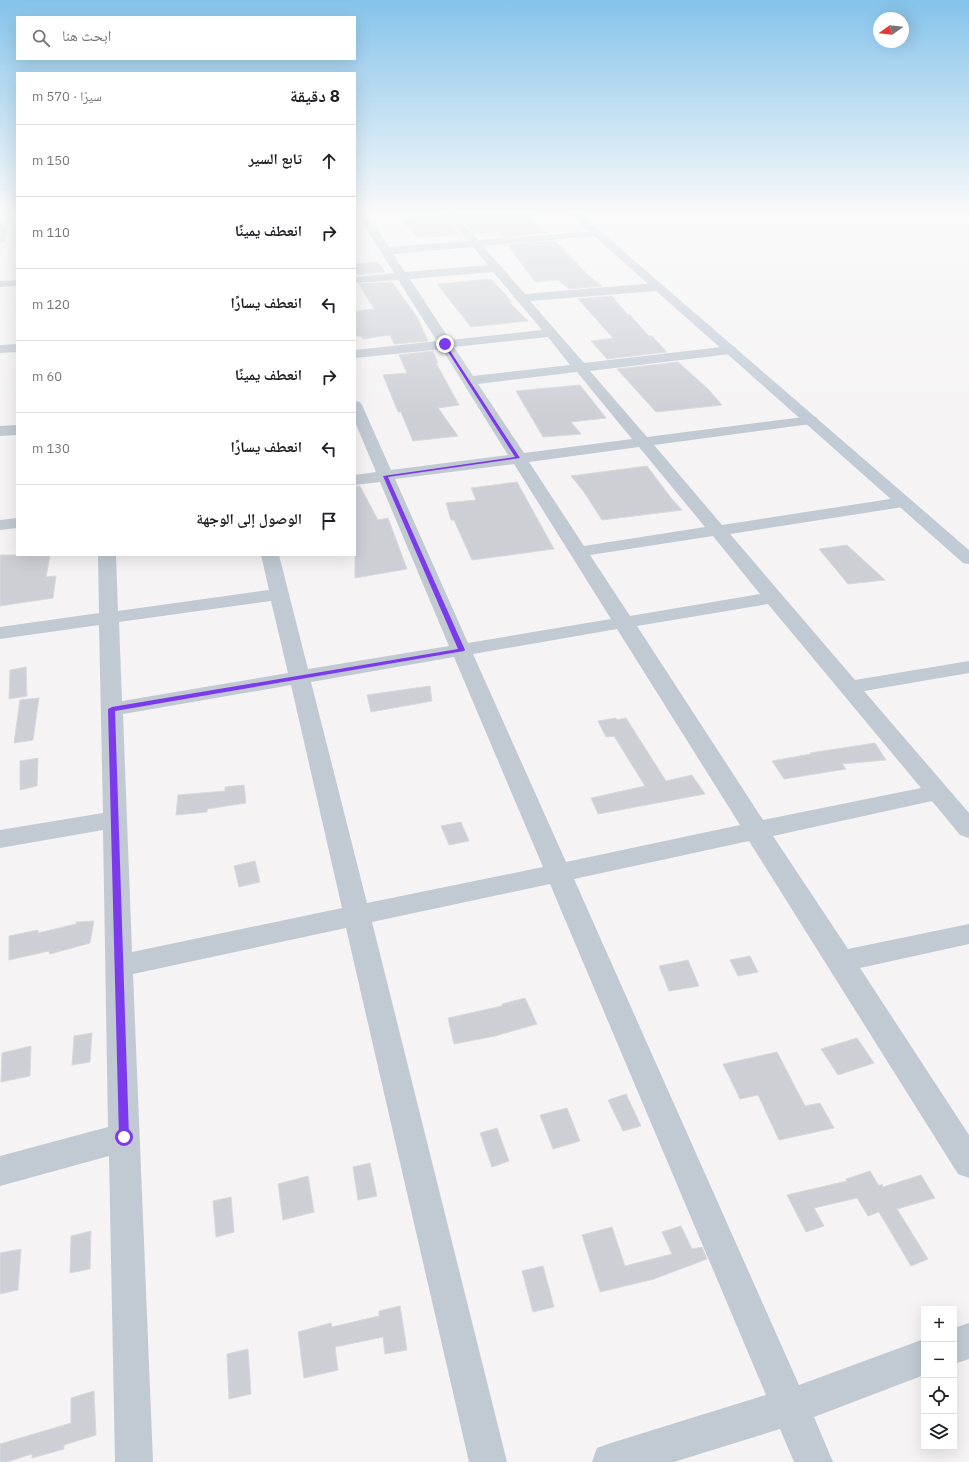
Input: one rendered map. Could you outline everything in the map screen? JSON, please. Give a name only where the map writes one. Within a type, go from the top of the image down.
[{"type":"street","points":[[404,280],[969,1163]]},
{"type":"street","points":[[507,280],[969,829]]},
{"type":"street","points":[[648,280],[811,420],[969,559]]},
{"type":"street","points":[[0,284],[16,283]]},
{"type":"street","points":[[522,298],[656,287]]},
{"type":"street","points":[[356,354],[551,333]]},
{"type":"street","points":[[0,349],[16,348]]},
{"type":"street","points":[[469,381],[730,350]]},
{"type":"street","points":[[356,407],[814,1462]]},
{"type":"street","points":[[356,480],[811,420]]},
{"type":"street","points":[[0,432],[16,430]]},
{"type":"street","points":[[578,552],[903,502]]},
{"type":"street","points":[[0,525],[16,523]]},
{"type":"street","points":[[107,556],[134,1462]]},
{"type":"street","points":[[270,556],[488,1462]]},
{"type":"street","points":[[0,633],[279,594]]},
{"type":"street","points":[[112,709],[774,597]]},
{"type":"street","points":[[849,687],[969,667]]},
{"type":"street","points":[[119,966],[938,792]]},
{"type":"street","points":[[0,839],[115,819]]},
{"type":"street","points":[[840,962],[969,934]]},
{"type":"street","points":[[0,1171],[124,1137]]},
{"type":"street","points":[[957,1345],[969,1341]]},
{"type":"street","points":[[611,1462],[790,1407],[921,1358]]},
{"type":"building","points":[[492,280],[512,302],[509,302],[528,321],[471,327],[437,284]]},
{"type":"building","points":[[534,280],[555,280],[535,282]]},
{"type":"building","points":[[558,280],[595,280],[602,286],[569,289]]},
{"type":"building","points":[[392,282],[417,317],[428,341],[394,344],[390,335],[363,339],[361,336],[356,336],[356,311],[374,309],[359,284]]},
{"type":"building","points":[[612,296],[628,315],[630,315],[649,336],[652,336],[667,352],[607,359],[591,341],[613,338],[578,299]]},
{"type":"building","points":[[433,351],[438,363],[436,363],[459,405],[438,408],[458,436],[413,441],[401,412],[398,412],[383,375],[407,373],[399,355]]},
{"type":"building","points":[[678,362],[708,389],[722,405],[656,412],[617,369]]},
{"type":"building","points":[[580,385],[606,418],[571,422],[581,434],[543,437],[516,391]]},
{"type":"building","points":[[647,466],[682,510],[602,520],[584,492],[571,476]]},
{"type":"building","points":[[517,482],[554,549],[472,560],[454,520],[451,520],[446,503],[476,500],[471,488]]},
{"type":"building","points":[[356,486],[360,486],[378,520],[388,518],[407,569],[355,578]]},
{"type":"building","points":[[847,545],[885,580],[848,584],[819,549]]},
{"type":"building","points":[[0,555],[50,556],[46,577],[56,576],[53,598],[0,606]]},
{"type":"building","points":[[26,667],[27,696],[9,699],[10,670]]},
{"type":"building","points":[[430,686],[432,701],[371,712],[367,695]]},
{"type":"building","points":[[39,698],[33,740],[14,743],[20,700]]},
{"type":"building","points":[[616,718],[617,720],[626,718],[666,781],[692,775],[705,794],[598,814],[591,798],[645,786],[614,736],[606,737],[598,721]]},
{"type":"building","points":[[875,743],[886,760],[842,764],[846,769],[784,779],[772,761],[811,754],[810,753]]},
{"type":"building","points":[[38,758],[37,786],[20,790],[20,761]]},
{"type":"building","points":[[244,785],[246,803],[207,809],[207,812],[176,815],[178,795],[225,791],[225,787]]},
{"type":"building","points":[[461,822],[469,841],[449,845],[441,826]]},
{"type":"building","points":[[255,861],[260,882],[239,887],[234,866]]},
{"type":"building","points":[[94,921],[90,943],[50,954],[49,951],[9,960],[9,936],[38,930],[38,933],[76,924],[76,922]]},
{"type":"building","points":[[750,956],[758,972],[738,976],[730,960]]},
{"type":"building","points":[[688,960],[699,986],[669,991],[659,966]]},
{"type":"building","points":[[525,998],[537,1024],[495,1036],[454,1044],[448,1018],[502,1006],[502,1004]]},
{"type":"building","points":[[92,1033],[90,1062],[72,1065],[74,1036]]},
{"type":"building","points":[[857,1038],[874,1063],[838,1075],[821,1049]]},
{"type":"building","points":[[31,1046],[30,1076],[1,1082],[2,1053]]},
{"type":"building","points":[[777,1052],[805,1106],[820,1103],[834,1128],[779,1140],[758,1095],[740,1099],[723,1064]]},
{"type":"building","points":[[626,1094],[641,1126],[623,1131],[608,1100]]},
{"type":"building","points":[[567,1108],[580,1141],[553,1149],[540,1115]]},
{"type":"building","points":[[497,1128],[509,1161],[492,1167],[480,1133]]},
{"type":"building","points":[[370,1163],[377,1196],[358,1200],[353,1167]]},
{"type":"building","points":[[870,1171],[879,1186],[882,1184],[883,1187],[921,1175],[935,1198],[897,1209],[928,1259],[911,1266],[879,1212],[868,1216],[857,1198],[814,1208],[824,1226],[806,1232],[787,1195],[847,1181],[846,1179]]},
{"type":"building","points":[[308,1176],[314,1212],[283,1220],[278,1184]]},
{"type":"building","points":[[231,1197],[234,1232],[216,1237],[213,1201]]},
{"type":"building","points":[[681,1226],[692,1249],[702,1247],[707,1259],[654,1279],[600,1292],[582,1235],[612,1227],[625,1266],[672,1254],[662,1232]]},
{"type":"building","points":[[91,1231],[90,1269],[70,1273],[71,1236]]},
{"type":"building","points":[[21,1249],[18,1290],[0,1294],[0,1253]]},
{"type":"building","points":[[543,1266],[554,1307],[533,1312],[522,1271]]},
{"type":"building","points":[[400,1306],[407,1350],[385,1354],[383,1337],[335,1347],[338,1370],[304,1378],[298,1332],[331,1323],[332,1327],[379,1316],[379,1311]]},
{"type":"building","points":[[248,1349],[251,1394],[229,1399],[227,1354]]},
{"type":"building","points":[[94,1391],[96,1435],[64,1445],[64,1449],[32,1458],[32,1454],[7,1462],[0,1462],[0,1444],[71,1423],[71,1398]]},
{"type":"route","points":[[124,1137],[112,709],[462,650],[386,476],[518,458],[445,344]]}]
